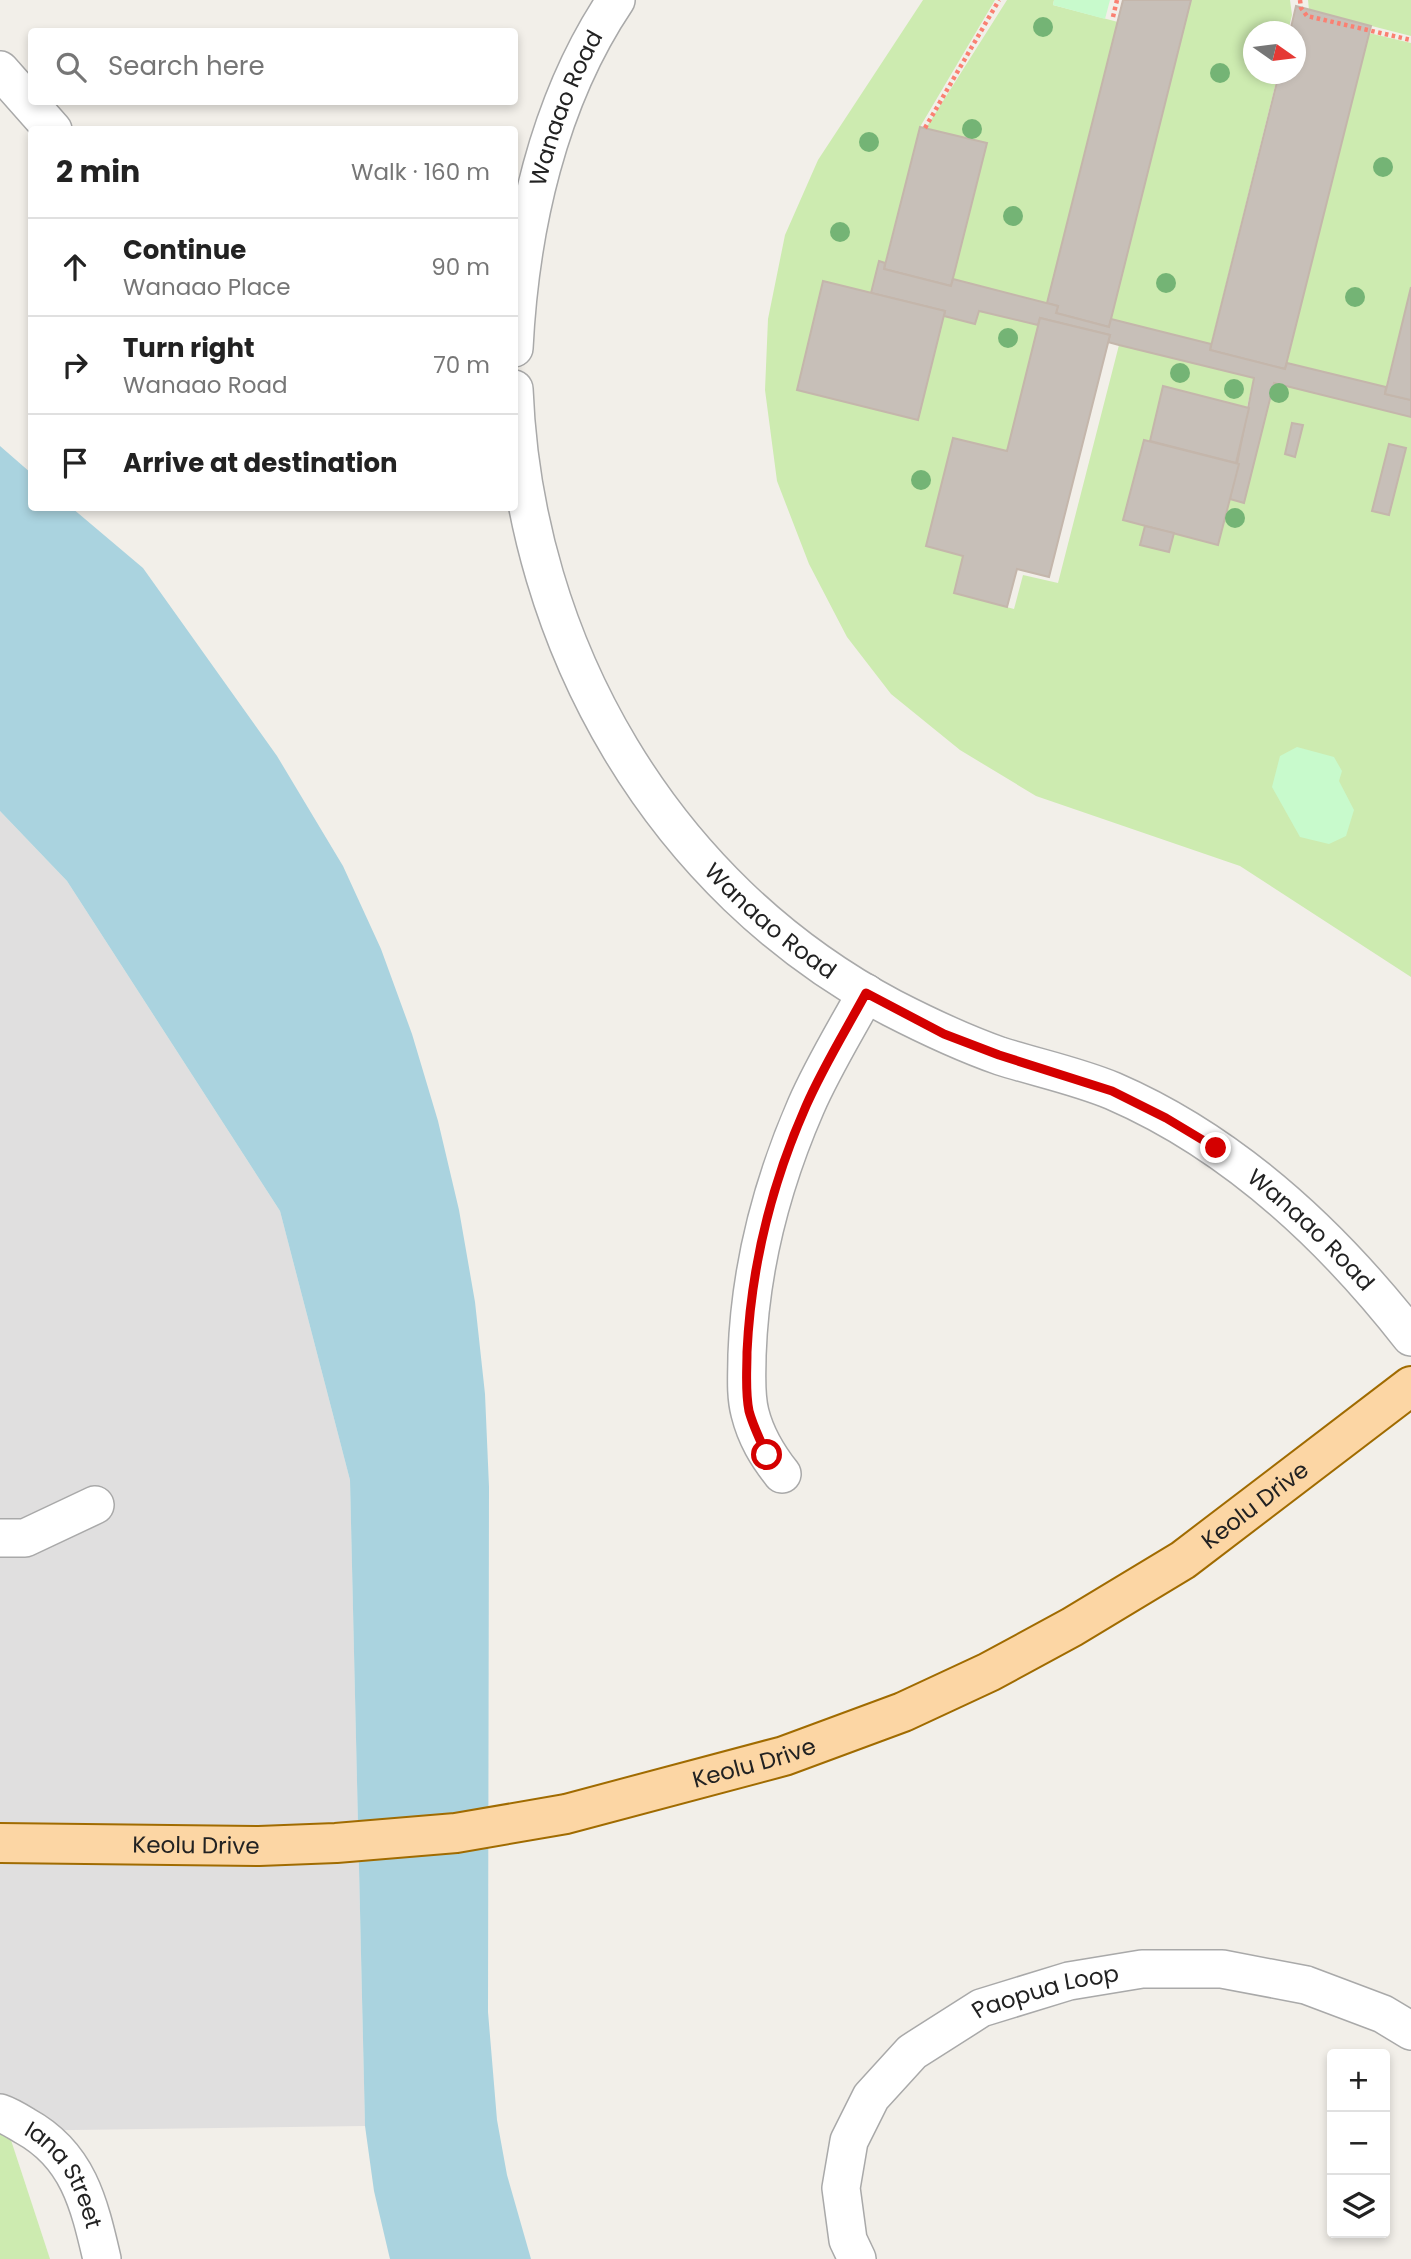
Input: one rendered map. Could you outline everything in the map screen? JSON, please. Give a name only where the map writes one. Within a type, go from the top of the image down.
[{"type":"main road","name":"Keolu Drive","points":[[0,1843],[259,1846],[456,1833],[566,1814],[784,1756],[903,1713],[989,1672],[1072,1627],[1183,1560],[1411,1386]]},
{"type":"street","name":"Wanaao Road","points":[[518,286],[537,187],[554,128],[577,72],[616,0]]},
{"type":"street","points":[[0,70],[28,102]]},
{"type":"street","points":[[31,105],[49,126]]},
{"type":"street","name":"Wanaao Road","points":[[518,444],[523,487],[536,547],[552,604],[574,661],[600,715],[631,766],[665,815],[704,861],[782,934],[866,993],[944,1034],[999,1055],[1112,1091],[1166,1118],[1216,1148],[1266,1185],[1312,1226],[1378,1295],[1411,1338]]},
{"type":"street","points":[[782,1474],[767,1455],[749,1411],[746,1388],[748,1336],[754,1285],[775,1190],[790,1146],[807,1103],[866,993]]},
{"type":"street","points":[[0,1538],[25,1538],[95,1505]]},
{"type":"street","name":"Paopua Loop","points":[[857,2259],[848,2240],[841,2188],[849,2141],[871,2097],[912,2052],[981,2008],[1069,1981],[1142,1969],[1222,1969],[1306,1984],[1383,2014],[1411,2031]]},
{"type":"street","name":"Iana Street","points":[[0,2113],[42,2135],[66,2159],[83,2191],[102,2259]]},
{"type":"path","points":[[925,128],[999,0]]},
{"type":"path","points":[[1113,17],[1117,0]]},
{"type":"path","points":[[1300,0],[1301,8],[1307,16],[1411,40]]},
{"type":"shaded area","points":[[0,811],[67,881],[280,1211],[350,1480],[365,2126],[0,2131]]},
{"type":"green space","points":[[923,0],[995,0],[920,127],[885,263],[879,261],[871,293],[823,281],[797,389],[918,420],[944,316],[975,324],[979,311],[1038,325],[1007,451],[953,438],[963,556],[954,593],[1014,609],[1023,575],[1058,583],[1119,345],[1254,378],[1247,407],[1163,387],[1150,441],[1144,440],[1123,520],[1145,526],[1140,545],[1168,552],[1174,533],[1230,499],[1244,502],[1274,383],[1411,417],[1411,977],[1240,866],[1036,796],[960,750],[891,694],[847,637],[809,564],[777,481],[765,390],[768,319],[785,235],[818,160]]},
{"type":"green space","points":[[1007,0],[1054,0],[1053,5],[1118,22],[1047,303],[953,279],[987,144],[926,128]]},
{"type":"green space","points":[[1054,0],[1110,0],[1105,19],[1053,5]]},
{"type":"green space","points":[[1191,0],[1290,0],[1290,21],[1243,21],[1243,84],[1276,84],[1211,344],[1111,319]]},
{"type":"green space","points":[[1308,0],[1411,0],[1411,36],[1309,10]]},
{"type":"green space","points":[[1369,33],[1411,43],[1411,287],[1386,387],[1287,363]]},
{"type":"green space","points":[[1297,747],[1334,757],[1342,771],[1339,781],[1354,810],[1346,836],[1329,844],[1300,837],[1272,787],[1280,756]]},
{"type":"green space","points":[[0,2131],[8,2131],[50,2259],[0,2259]]},
{"type":"water","points":[[0,446],[28,470],[28,511],[76,511],[143,568],[277,756],[343,866],[381,949],[412,1034],[438,1121],[459,1210],[475,1302],[485,1394],[489,1487],[488,2012],[497,2120],[507,2175],[531,2259],[390,2259],[374,2191],[365,2126],[350,1480],[280,1211],[67,881],[0,811]]},
{"type":"building","points":[[1123,0],[1191,0],[1109,327],[1056,313],[1058,306],[1047,303]]},
{"type":"building","points":[[1296,6],[1371,26],[1285,369],[1210,350],[1276,84],[1306,84],[1306,21],[1293,21]]},
{"type":"building","points":[[920,127],[987,143],[951,286],[884,269]]},
{"type":"building","points":[[879,261],[885,263],[884,269],[951,286],[953,279],[1058,306],[1056,313],[1109,327],[1111,319],[1211,344],[1210,350],[1285,369],[1287,363],[1386,387],[1385,394],[1411,400],[1411,417],[1274,383],[1244,503],[1230,499],[1254,378],[1108,342],[1110,335],[1040,318],[1038,325],[979,311],[975,324],[944,316],[945,311],[871,293]]},
{"type":"building","points":[[823,281],[945,311],[918,420],[797,390]]},
{"type":"building","points":[[1411,287],[1411,400],[1385,394]]},
{"type":"building","points":[[1040,318],[1110,335],[1049,577],[1017,569],[1007,607],[954,593],[963,556],[926,546],[953,438],[1007,451]]},
{"type":"building","points":[[1163,386],[1249,408],[1236,463],[1150,441]]},
{"type":"building","points":[[1292,423],[1303,425],[1295,457],[1285,454]]},
{"type":"building","points":[[1144,440],[1239,464],[1218,545],[1123,520]]},
{"type":"building","points":[[1389,444],[1406,448],[1389,515],[1372,511]]},
{"type":"building","points":[[1145,526],[1174,533],[1169,552],[1140,545]]},
{"type":"route","points":[[767,1455],[749,1411],[746,1388],[748,1336],[764,1235],[775,1190],[807,1103],[866,993],[944,1034],[999,1055],[1112,1091],[1166,1118],[1216,1148]]}]
